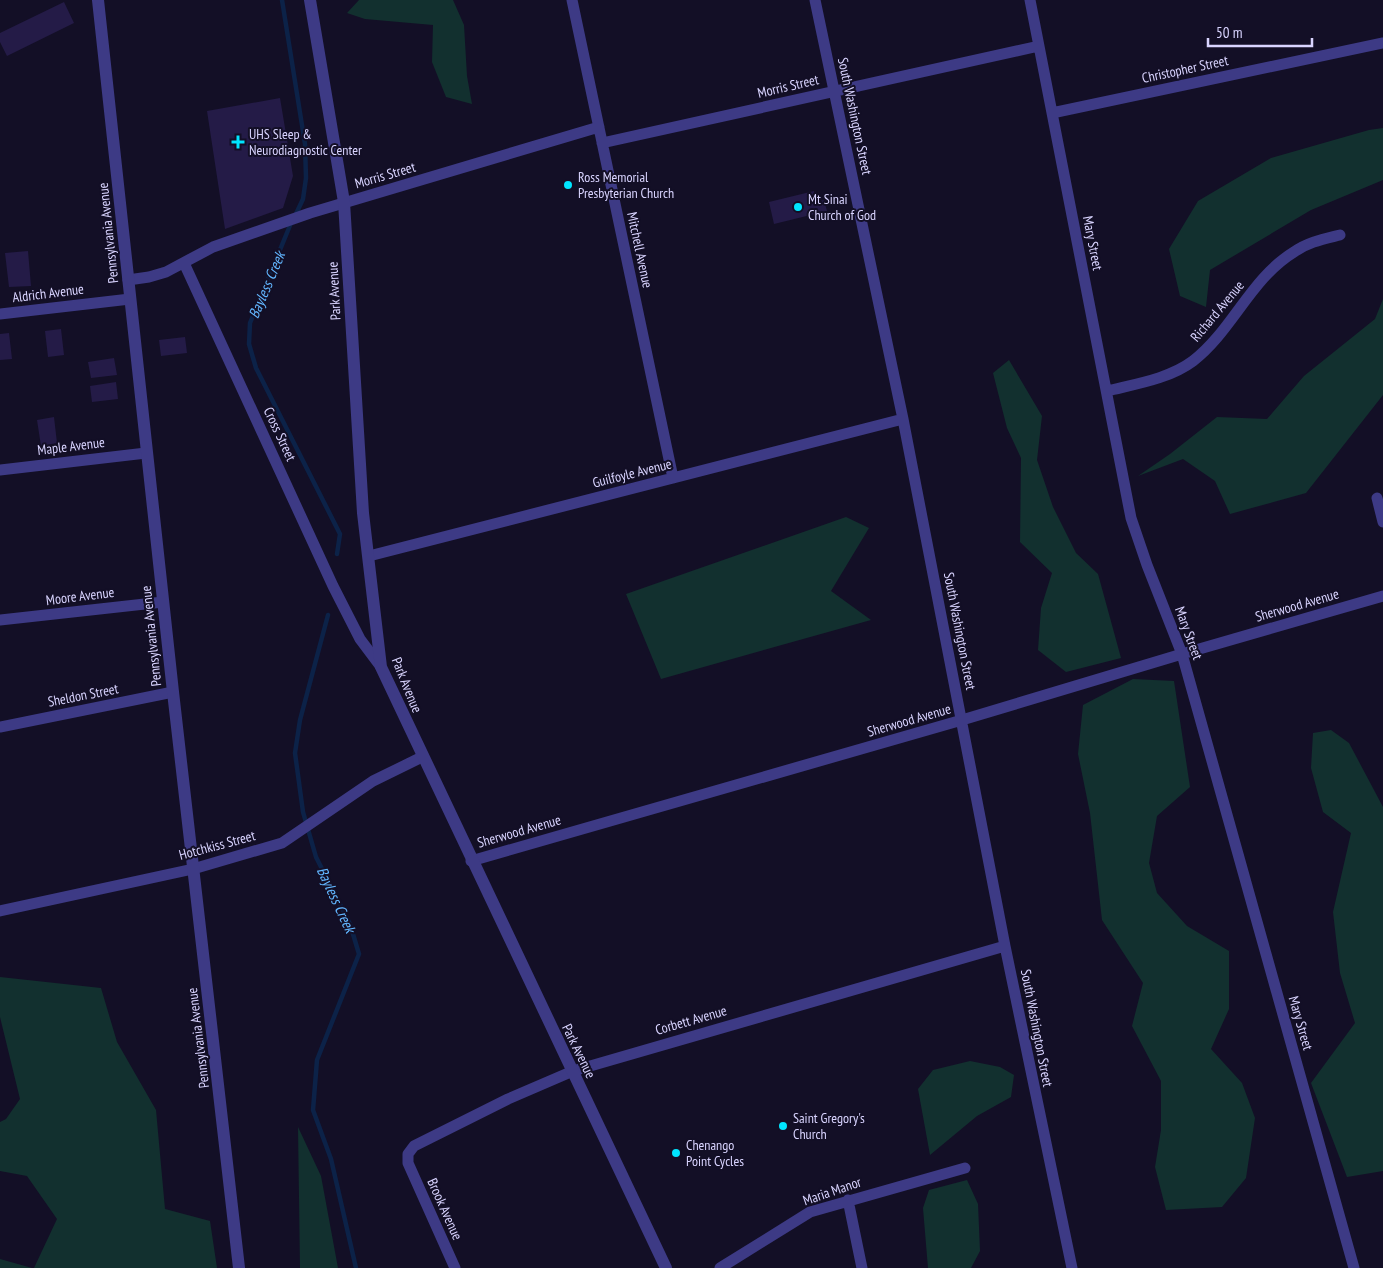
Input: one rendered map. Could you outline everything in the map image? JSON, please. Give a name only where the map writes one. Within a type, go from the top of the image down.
[{"type":"street","name":"Pennsylvania Avenue","points":[[98,0],[172,692],[239,1268]]},
{"type":"street","name":"Park Avenue","points":[[310,0],[344,202],[363,513],[369,556],[372,609],[380,667],[470,861],[666,1268]]},
{"type":"street","name":"Mitchell Avenue","points":[[572,0],[673,478]]},
{"type":"street","name":"South Washington Street","points":[[815,0],[903,419],[1005,946],[1072,1268]]},
{"type":"street","name":"Mary Street","points":[[1030,0],[1131,518],[1147,566],[1182,654],[1354,1268]]},
{"type":"street","name":"Christopher Street","points":[[1052,113],[1383,43]]},
{"type":"street","name":"Morris Street","points":[[602,143],[1039,46]]},
{"type":"street","name":"Morris Street","points":[[184,263],[213,247],[310,213],[599,128]]},
{"type":"street","name":"Richard Avenue","points":[[1107,391],[1147,381],[1183,367],[1194,360],[1227,326],[1274,268],[1293,252],[1313,242],[1340,235]]},
{"type":"street","points":[[128,280],[149,277],[184,263]]},
{"type":"street","name":"Cross Street","points":[[184,263],[333,586],[360,639],[380,667]]},
{"type":"street","name":"Aldrich Avenue","points":[[0,314],[130,299]]},
{"type":"street","name":"Guilfoyle Avenue","points":[[369,556],[903,419]]},
{"type":"street","name":"Maple Avenue","points":[[0,470],[146,453]]},
{"type":"street","points":[[1377,498],[1383,522]]},
{"type":"street","name":"Sherwood Avenue","points":[[470,861],[962,720],[1383,596]]},
{"type":"street","name":"Moore Avenue","points":[[0,620],[162,602]]},
{"type":"street","name":"Sheldon Street","points":[[0,727],[172,692]]},
{"type":"street","name":"Hotchkiss Street","points":[[0,911],[193,869],[282,842],[373,781],[422,757]]},
{"type":"street","name":"Corbett Avenue","points":[[408,1163],[408,1154],[414,1146],[508,1099],[572,1071],[1005,946]]},
{"type":"street","name":"Brook Avenue","points":[[408,1163],[455,1268]]},
{"type":"street","name":"Maria Manor","points":[[720,1268],[810,1212],[965,1168]]},
{"type":"street","points":[[848,1200],[862,1268]]},
{"type":"green space","points":[[359,0],[453,0],[464,25],[467,76],[472,104],[446,97],[432,62],[433,25],[365,19],[347,13]]},
{"type":"green space","points":[[1383,128],[1383,180],[1311,210],[1210,270],[1206,307],[1180,296],[1169,249],[1198,201],[1271,158],[1369,130]]},
{"type":"green space","points":[[1383,299],[1383,395],[1306,493],[1230,514],[1215,481],[1183,459],[1138,476],[1170,454],[1217,417],[1267,419],[1304,376],[1375,319]]},
{"type":"green space","points":[[1009,360],[1042,416],[1037,460],[1053,507],[1076,553],[1098,574],[1121,658],[1066,672],[1038,650],[1041,608],[1052,573],[1020,542],[1021,458],[1007,428],[993,373]]},
{"type":"green space","points":[[846,517],[869,528],[831,591],[871,620],[661,679],[626,594]]},
{"type":"green space","points":[[1133,679],[1174,681],[1190,787],[1157,816],[1149,863],[1157,893],[1187,926],[1229,951],[1229,1009],[1211,1049],[1242,1083],[1255,1118],[1246,1178],[1222,1207],[1166,1210],[1155,1167],[1161,1130],[1161,1081],[1132,1026],[1143,983],[1102,920],[1090,813],[1078,754],[1083,705]]},
{"type":"green space","points":[[1331,730],[1349,743],[1383,807],[1383,1171],[1347,1177],[1311,1083],[1355,1023],[1340,973],[1333,912],[1351,833],[1323,812],[1311,768],[1313,733]]},
{"type":"green space","points":[[0,977],[101,988],[117,1042],[156,1110],[165,1209],[210,1221],[217,1268],[34,1268],[57,1219],[27,1176],[0,1171],[0,1122],[6,1119],[20,1099],[0,1017]]},
{"type":"green space","points":[[970,1061],[1000,1067],[1014,1075],[1011,1097],[977,1116],[930,1155],[918,1089],[933,1070]]},
{"type":"green space","points":[[298,1127],[321,1176],[338,1268],[300,1268]]},
{"type":"green space","points":[[967,1180],[978,1204],[980,1251],[971,1268],[928,1268],[923,1208],[929,1190]]},
{"type":"green space","points":[[0,1259],[32,1268],[0,1268]]},
{"type":"building","points":[[64,2],[74,23],[7,56],[0,42],[0,33]]},
{"type":"building","points":[[280,98],[293,176],[283,208],[225,229],[207,111]]},
{"type":"building","name":"Mt Sinai Church of God","points":[[814,191],[816,202],[824,200],[827,211],[774,224],[769,202]]},
{"type":"building","points":[[28,251],[31,286],[9,287],[5,253]]},
{"type":"building","points":[[61,329],[64,355],[48,357],[45,331]]},
{"type":"building","points":[[9,333],[12,359],[0,360],[0,334]]},
{"type":"building","points":[[185,337],[187,353],[161,356],[159,340]]},
{"type":"building","points":[[114,358],[117,375],[91,378],[88,362]]},
{"type":"building","points":[[116,382],[118,399],[92,402],[90,386]]},
{"type":"building","points":[[54,417],[57,443],[41,446],[37,420]]},
{"type":"waterway","name":"Bayless Creek","points":[[282,0],[305,144],[306,178],[303,199],[295,216]]},
{"type":"waterway","name":"Bayless Creek","points":[[291,223],[250,323],[249,344],[256,368],[340,534],[337,554]]},
{"type":"waterway","name":"Bayless Creek","points":[[328,615],[300,720],[295,753],[303,812],[316,857],[350,924],[359,954],[317,1060],[313,1110],[331,1159],[356,1268]]},
{"type":"place","name":"UHS Sleep & Neurodiagnostic Center","points":[[238,142]]},
{"type":"place","name":"Ross Memorial Presbyterian Church","points":[[568,185]]},
{"type":"place","name":"Mt Sinai Church of God","points":[[798,207]]},
{"type":"place","name":"Saint Gregory's Church","points":[[783,1126]]},
{"type":"place","name":"Chenango Point Cycles","points":[[676,1153]]}]
